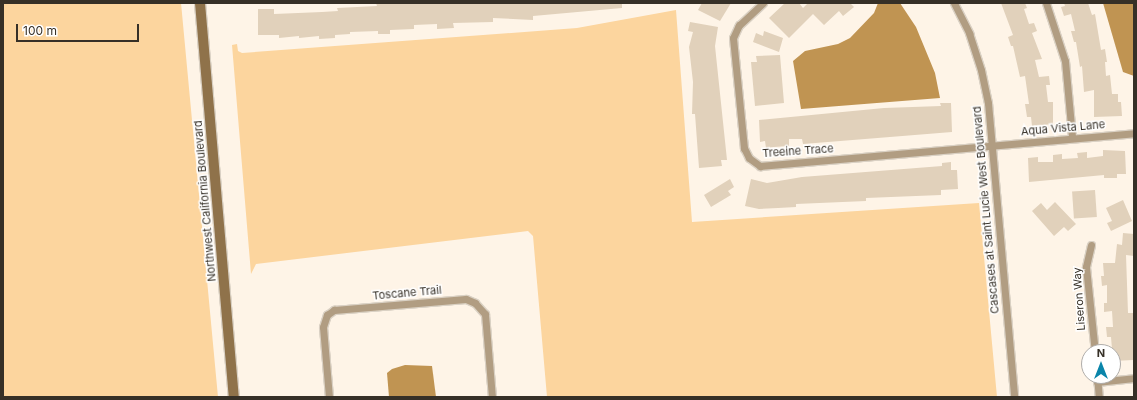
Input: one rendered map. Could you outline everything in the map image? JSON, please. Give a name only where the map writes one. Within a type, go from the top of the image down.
[{"type":"street","name":"Northwest California Boulevard","points":[[200,3],[234,397]]},
{"type":"street","name":"Treeine Trace","points":[[763,3],[739,25],[733,38],[744,148],[749,158],[760,166],[994,146]]},
{"type":"street","name":"Cascases at Saint Lucie West Boulevard","points":[[954,3],[969,33],[981,70],[994,146],[1014,397]]},
{"type":"street","points":[[1046,3],[1065,62],[1072,137]]},
{"type":"street","name":"Aqua Vista Lane","points":[[994,146],[1072,137],[1134,133]]},
{"type":"street","name":"Liseron Way","points":[[1091,245],[1086,267],[1093,344]]},
{"type":"street","name":"Toscane Trail","points":[[329,397],[323,327],[327,315],[334,310],[466,299],[475,303],[485,314],[492,397]]},
{"type":"street","points":[[1121,378],[1134,378]]},
{"type":"street","points":[[1097,384],[1098,397]]},
{"type":"shaded area","points":[[3,3],[181,3],[218,397],[3,397]]},
{"type":"shaded area","points":[[878,3],[900,3],[916,27],[935,73],[940,98],[801,109],[793,61],[805,51],[838,44],[850,38],[874,13]]},
{"type":"shaded area","points":[[1103,3],[1134,3],[1134,76],[1123,72]]},
{"type":"shaded area","points":[[676,10],[692,222],[979,203],[997,397],[547,397],[533,236],[528,231],[256,264],[251,274],[232,45],[237,44],[238,51],[242,53],[577,28]]},
{"type":"shaded area","points":[[405,365],[432,366],[436,397],[389,397],[387,373],[392,369]]},
{"type":"building","points":[[376,3],[622,3],[622,8],[533,16],[533,20],[493,18],[493,22],[453,23],[454,28],[437,29],[437,24],[414,25],[414,29],[390,30],[390,34],[378,34],[378,31],[350,32],[350,34],[335,35],[335,38],[319,39],[319,36],[279,38],[279,35],[258,35],[258,9],[274,9],[274,14],[322,12],[338,11],[337,8],[377,6]]},
{"type":"building","points":[[702,3],[731,3],[720,21],[698,10]]},
{"type":"building","points":[[785,3],[799,3],[803,8],[808,3],[850,3],[854,7],[843,16],[839,11],[824,25],[813,14],[789,38],[769,18]]},
{"type":"building","points":[[1001,3],[1025,3],[1027,8],[1024,9],[1029,24],[1034,23],[1037,31],[1032,33],[1042,59],[1035,60],[1039,77],[1049,76],[1050,85],[1046,85],[1048,102],[1053,102],[1053,124],[1032,126],[1031,117],[1027,117],[1025,104],[1029,104],[1025,76],[1020,77],[1013,46],[1011,46],[1008,37],[1013,35]]},
{"type":"building","points":[[1064,3],[1088,3],[1092,15],[1095,14],[1101,50],[1105,49],[1107,62],[1105,62],[1106,76],[1110,75],[1112,94],[1118,94],[1118,102],[1121,102],[1122,116],[1094,117],[1094,90],[1084,92],[1082,66],[1080,67],[1076,42],[1074,42],[1071,31],[1075,31],[1071,14],[1064,16],[1061,7],[1065,6]]},
{"type":"building","points":[[690,22],[718,27],[715,46],[727,160],[721,160],[722,166],[699,168],[695,114],[692,114],[693,82],[689,47],[693,32],[688,31]]},
{"type":"building","points":[[764,31],[783,38],[779,52],[753,42],[756,33],[763,36]]},
{"type":"building","points":[[780,55],[784,103],[755,106],[751,62],[757,62],[756,56]]},
{"type":"building","points":[[940,103],[951,103],[952,132],[803,144],[802,139],[789,139],[789,146],[766,148],[765,141],[760,142],[759,120],[884,108],[941,106]]},
{"type":"building","points":[[1103,150],[1125,151],[1126,174],[1117,174],[1117,178],[1104,178],[1104,175],[1029,182],[1028,158],[1038,157],[1038,162],[1053,162],[1053,155],[1062,154],[1062,159],[1078,158],[1077,153],[1087,152],[1087,158],[1103,156]]},
{"type":"building","points":[[951,162],[951,170],[957,170],[958,189],[941,190],[941,195],[866,198],[866,201],[796,204],[796,207],[759,209],[745,206],[751,179],[767,183],[802,177],[942,166],[942,163]]},
{"type":"building","points":[[730,179],[734,187],[728,191],[731,195],[711,207],[704,195]]},
{"type":"building","points":[[1095,190],[1097,217],[1074,219],[1072,192]]},
{"type":"building","points":[[1123,200],[1132,221],[1111,231],[1107,223],[1112,221],[1106,208]]},
{"type":"building","points":[[1055,202],[1076,224],[1068,231],[1064,227],[1054,236],[1032,211],[1041,203],[1047,210]]},
{"type":"building","points":[[1123,233],[1134,234],[1134,256],[1126,255],[1128,313],[1134,313],[1133,360],[1121,361],[1121,344],[1112,344],[1111,337],[1107,337],[1106,327],[1113,327],[1112,311],[1104,312],[1104,303],[1107,303],[1107,285],[1102,286],[1101,276],[1104,276],[1103,263],[1115,263],[1117,244],[1122,245]]}]
